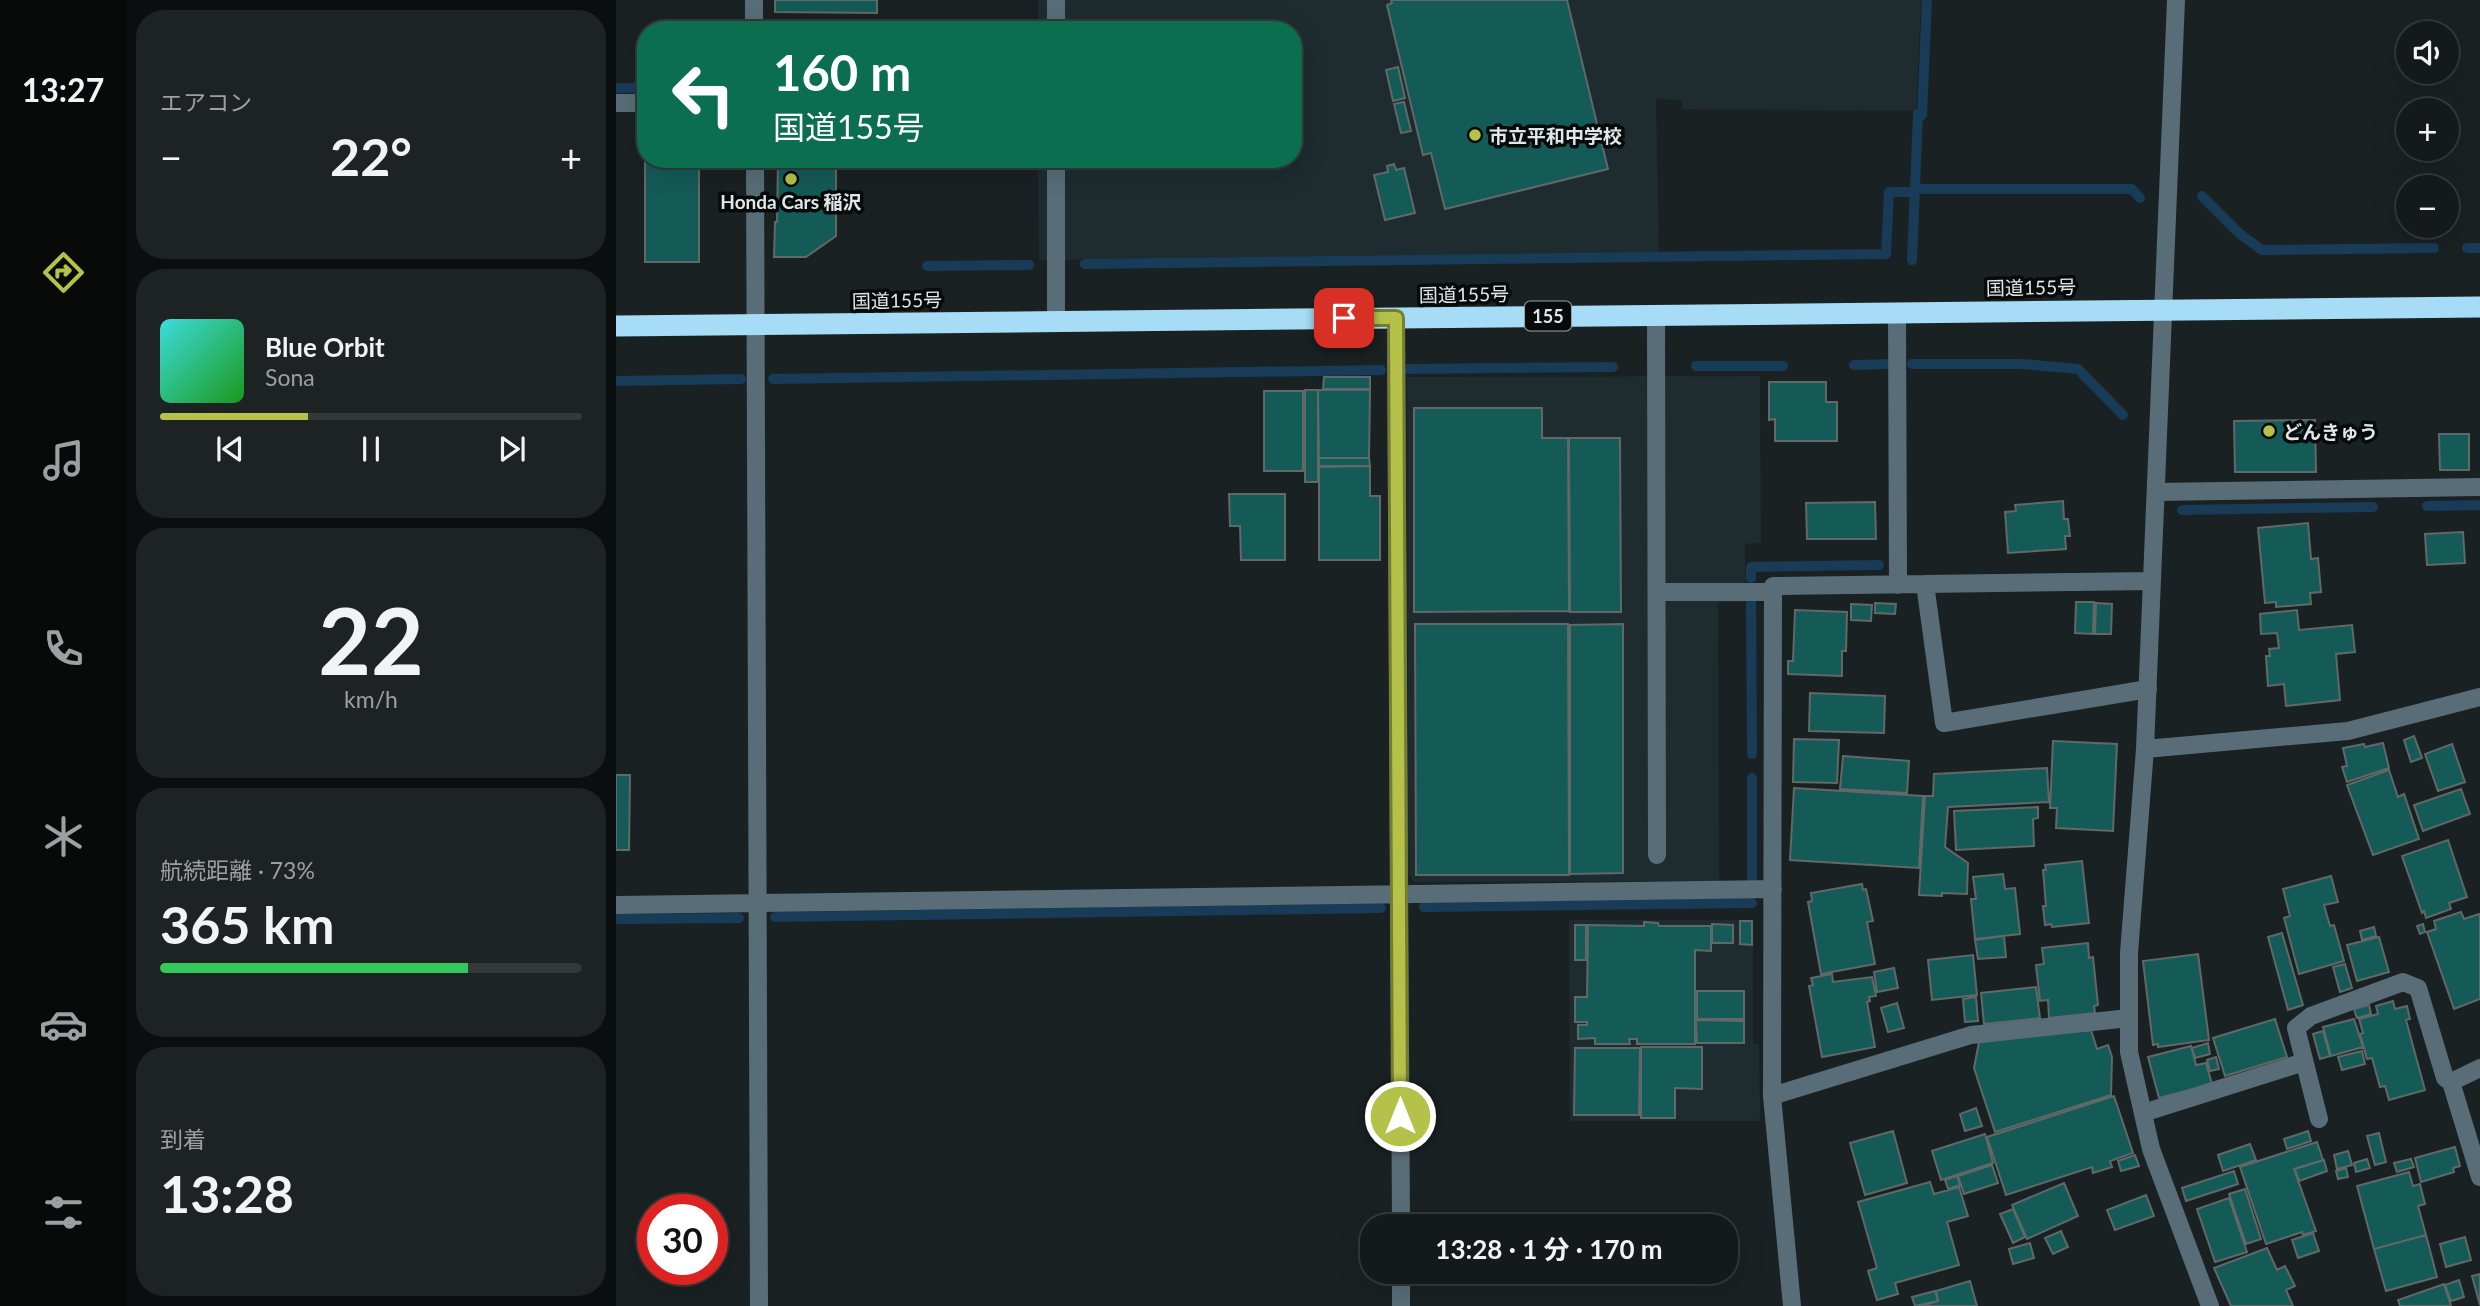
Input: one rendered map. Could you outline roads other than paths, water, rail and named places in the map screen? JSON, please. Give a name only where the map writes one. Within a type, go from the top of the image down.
[{"type":"highway","name":"国道155号","points":[[616,326],[2480,306]]},
{"type":"street","points":[[754,0],[754,21]]},
{"type":"street","points":[[1056,0],[1056,21]]},
{"type":"street","points":[[2176,0],[2148,690],[2129,953],[2129,1052],[2151,1149],[2210,1306]]},
{"type":"street","points":[[616,103],[637,103]]},
{"type":"street","points":[[755,168],[759,1306]]},
{"type":"street","points":[[1056,168],[1056,321]]},
{"type":"street","points":[[1897,312],[1898,585]]},
{"type":"street","points":[[1656,315],[1657,855]]},
{"type":"street","points":[[1396,318],[1401,1214]]},
{"type":"street","points":[[2156,492],[2480,487]]},
{"type":"street","points":[[1792,1306],[1772,1096],[1773,586],[2152,581]]},
{"type":"street","points":[[1925,584],[1944,723],[2148,690]]},
{"type":"street","points":[[1657,592],[1773,592]]},
{"type":"street","points":[[2145,749],[2348,731],[2480,697]]},
{"type":"street","points":[[616,905],[1773,889]]},
{"type":"street","points":[[2319,1119],[2295,1028],[2311,1016],[2403,982],[2418,988],[2445,1079],[2451,1082],[2480,1177]]},
{"type":"street","points":[[1772,1096],[1971,1035],[2129,1018]]},
{"type":"street","points":[[2143,1113],[2304,1062]]},
{"type":"street","points":[[2451,1082],[2480,1068]]},
{"type":"street","points":[[1401,1284],[1401,1306]]},
{"type":"waterway","points":[[1912,260],[1918,114],[1922,115],[1927,0]]},
{"type":"waterway","points":[[616,88],[637,88]]},
{"type":"waterway","points":[[1915,189],[2132,189],[2140,198]]},
{"type":"waterway","points":[[1085,264],[1886,254],[1889,192],[1914,192]]},
{"type":"waterway","points":[[2202,196],[2240,234],[2262,250],[2434,248]]},
{"type":"waterway","points":[[2467,248],[2480,248]]},
{"type":"waterway","points":[[927,266],[1029,265]]},
{"type":"waterway","points":[[1854,365],[1889,364]]},
{"type":"waterway","points":[[1912,364],[2022,364],[2078,369],[2123,415]]},
{"type":"waterway","points":[[1696,366],[1783,366]]},
{"type":"waterway","points":[[1408,369],[1613,367]]},
{"type":"waterway","points":[[773,379],[1381,370]]},
{"type":"waterway","points":[[616,381],[741,379]]},
{"type":"waterway","points":[[2427,506],[2480,505]]},
{"type":"waterway","points":[[2182,510],[2373,507]]},
{"type":"waterway","points":[[1751,578],[1751,567],[1879,565]]},
{"type":"waterway","points":[[1751,603],[1752,754]]},
{"type":"waterway","points":[[1752,778],[1752,877]]},
{"type":"waterway","points":[[1424,907],[1752,903]]},
{"type":"waterway","points":[[775,917],[1381,908]]},
{"type":"waterway","points":[[616,919],[739,918]]},
{"type":"place","name":"市立平和中学校","points":[[1475,135]]},
{"type":"place","name":"Honda Cars 稲沢","points":[[791,179]]},
{"type":"place","name":"どんきゅう","points":[[2269,431]]}]
